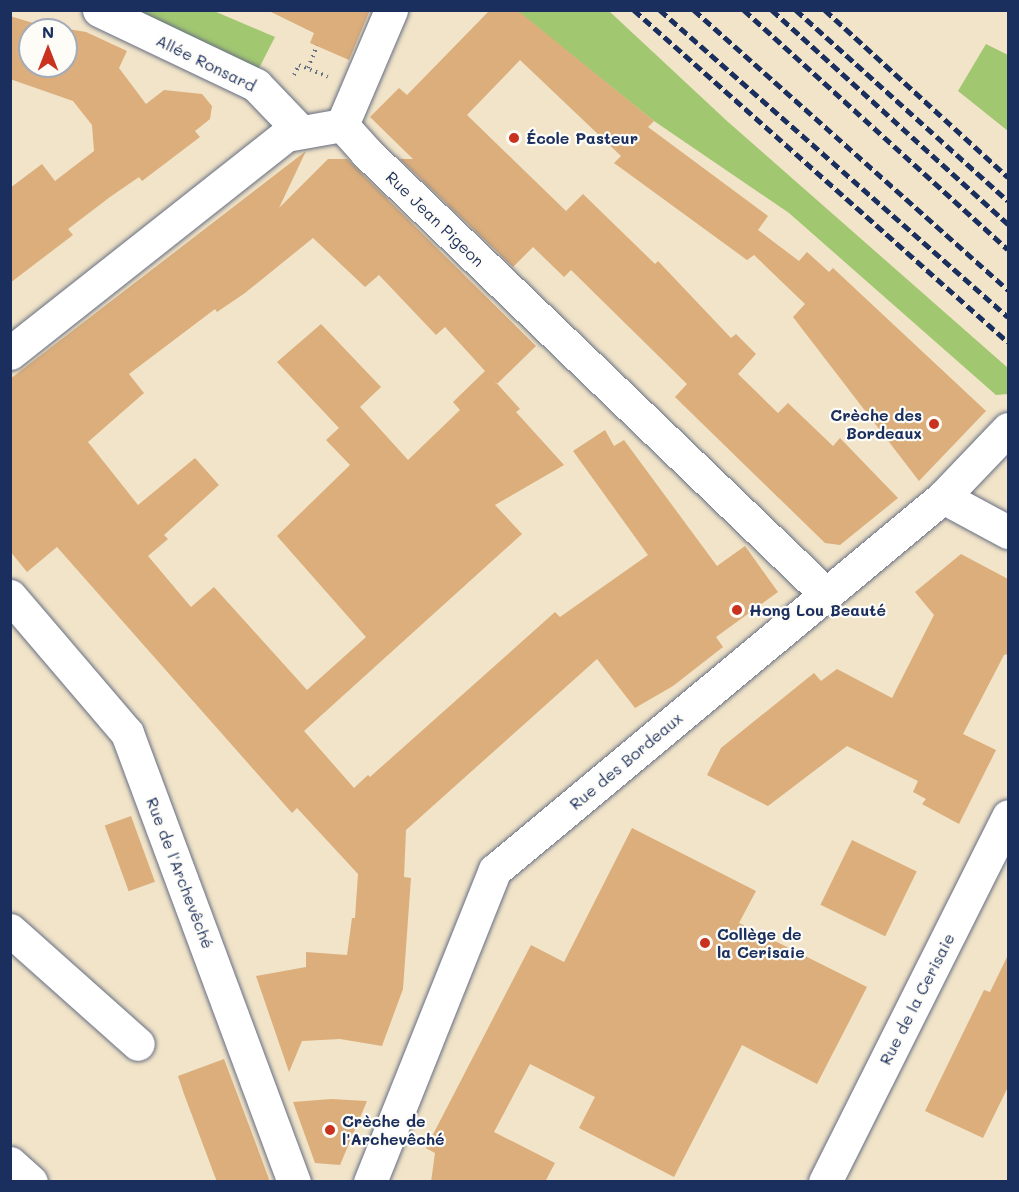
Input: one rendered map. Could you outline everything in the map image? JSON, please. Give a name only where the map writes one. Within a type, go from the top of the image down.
[{"type":"street","name":"Allée Ronsard","points":[[99,10],[256,85],[301,132]]},
{"type":"street","points":[[10,354],[286,135],[342,125],[391,10]]},
{"type":"street","name":"Rue Jean Pigeon","points":[[342,125],[366,152],[826,594]]},
{"type":"street","name":"Rue des Bordeaux","points":[[370,1182],[495,870],[944,497],[1008,429]]},
{"type":"street","points":[[944,497],[1008,532]]},
{"type":"street","name":"Rue de l'Archevêché","points":[[10,596],[128,733],[294,1182]]},
{"type":"street","name":"Rue de la Cerisaie","points":[[825,1182],[1008,816]]},
{"type":"street","points":[[10,930],[138,1044]]},
{"type":"street","points":[[10,1163],[31,1182]]},
{"type":"path","points":[[308,68],[317,46]]},
{"type":"path","points":[[317,72],[330,78]]},
{"type":"green space","points":[[119,11],[214,11],[275,37],[257,72]]},
{"type":"green space","points":[[517,11],[609,11],[727,121],[1008,368],[1008,394],[996,395],[789,213],[654,121]]},
{"type":"green space","points":[[986,44],[1008,55],[1008,131],[958,91]]},
{"type":"building","points":[[267,10],[370,10],[349,60],[310,43],[314,33]]},
{"type":"building","points":[[490,10],[517,10],[654,121],[648,127],[768,216],[758,230],[799,261],[807,252],[829,272],[833,268],[986,411],[919,481],[793,317],[805,304],[754,255],[747,260],[614,163],[621,156],[520,60],[467,115],[566,211],[583,194],[655,264],[658,261],[731,338],[736,334],[756,354],[738,374],[778,413],[788,403],[833,446],[840,438],[898,498],[840,545],[825,543],[675,397],[687,384],[571,270],[564,277],[533,247],[513,267],[400,159],[413,159],[370,117],[399,88],[407,95]]},
{"type":"building","points":[[10,16],[18,18],[18,78],[78,78],[78,31],[86,32],[127,51],[119,68],[146,104],[164,90],[202,94],[212,106],[210,119],[195,131],[200,137],[142,181],[139,177],[68,229],[73,235],[10,283],[10,188],[42,164],[55,181],[94,151],[92,125],[73,101],[10,79]]},
{"type":"building","points":[[306,151],[279,208],[328,159],[347,159],[536,346],[497,384],[520,409],[516,412],[564,465],[495,505],[522,534],[304,731],[354,788],[368,775],[370,777],[555,612],[560,617],[648,555],[573,451],[605,430],[614,446],[624,440],[717,566],[745,546],[778,592],[716,637],[723,647],[673,686],[635,708],[597,659],[406,830],[404,877],[411,878],[403,989],[382,1046],[340,1039],[302,1041],[289,1072],[256,976],[306,967],[306,952],[347,955],[352,918],[355,918],[358,874],[297,808],[292,813],[57,547],[27,572],[10,551],[10,379]],"holes":[[[313,238],[365,287],[379,275],[436,335],[445,327],[485,371],[453,402],[460,410],[408,460],[360,407],[381,387],[321,324],[277,362],[339,428],[326,440],[350,465],[277,536],[366,637],[307,690],[214,587],[191,607],[148,556],[168,539],[164,535],[219,485],[195,458],[138,505],[88,442],[144,393],[129,374],[215,309],[217,312],[245,293]]]},
{"type":"building","points":[[961,554],[1008,579],[1008,654],[1004,655],[963,734],[996,750],[959,824],[922,804],[926,799],[913,792],[918,781],[847,746],[768,806],[707,775],[721,748],[814,673],[821,681],[837,669],[892,698],[934,615],[915,592]]},
{"type":"building","points":[[131,816],[155,882],[129,891],[105,826]]},
{"type":"building","name":"Collège de la Cerisaie","points":[[632,828],[756,891],[739,923],[867,987],[817,1084],[742,1045],[674,1177],[579,1128],[595,1097],[530,1064],[494,1132],[555,1163],[545,1182],[431,1182],[435,1153],[426,1148],[531,945],[564,962]]},
{"type":"building","points":[[852,840],[917,872],[885,936],[820,905]]},
{"type":"building","points":[[1008,955],[1008,1087],[983,1138],[925,1111],[984,990],[990,992]]},
{"type":"building","points":[[224,1059],[270,1182],[217,1182],[184,1094],[178,1076]]},
{"type":"building","points":[[331,1099],[367,1101],[340,1165],[315,1163],[293,1102]]},
{"type":"railway","points":[[634,10],[1008,342]]},
{"type":"railway","points":[[660,10],[1008,317]]},
{"type":"railway","points":[[694,10],[1008,290]]},
{"type":"railway","points":[[744,10],[1008,249]]},
{"type":"railway","points":[[772,10],[1008,224]]},
{"type":"railway","points":[[796,10],[1008,201]]},
{"type":"railway","points":[[825,10],[1008,177]]},
{"type":"place","name":"École Pasteur","points":[[514,138]]},
{"type":"place","name":"Crèche des Bordeaux","points":[[934,424]]},
{"type":"place","name":"Hong Lou Beauté","points":[[737,610]]},
{"type":"place","name":"Collège de la Cerisaie","points":[[705,943]]},
{"type":"place","name":"Crèche de l'Archevêché","points":[[330,1130]]}]
